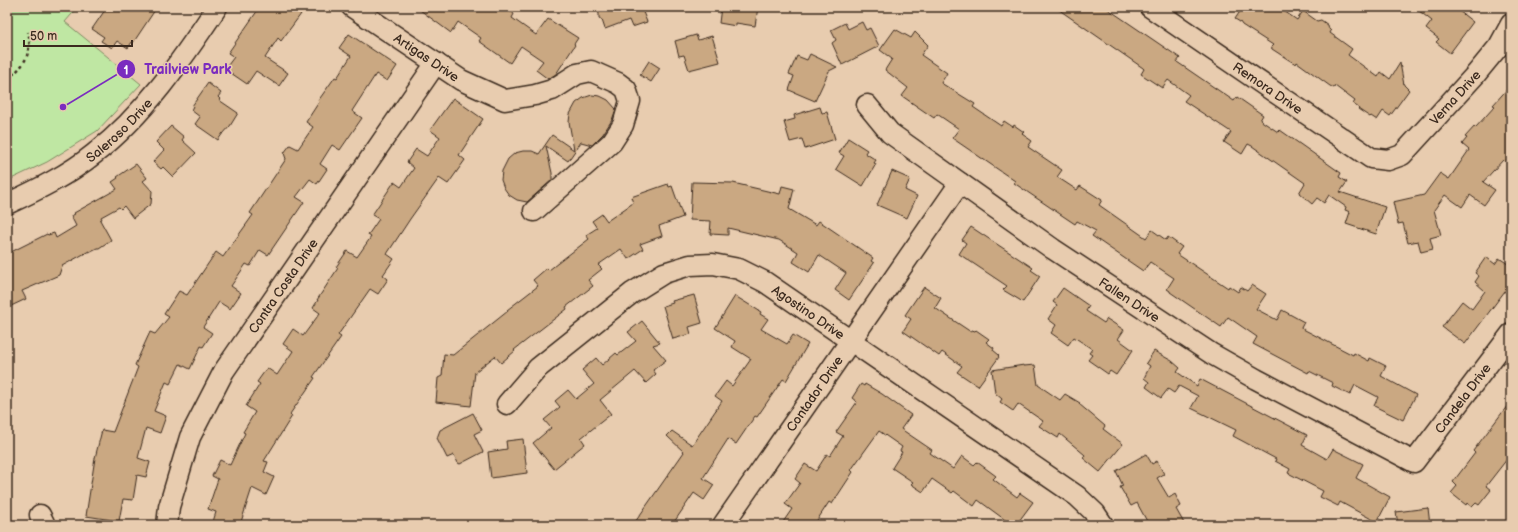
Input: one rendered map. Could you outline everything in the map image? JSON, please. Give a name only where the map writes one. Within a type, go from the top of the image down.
[{"type":"street","name":"Saleroso Drive","points":[[7,204],[43,188],[94,155],[128,125],[163,83],[217,7]]},
{"type":"street","name":"Artigas Drive","points":[[352,7],[461,80],[505,100],[536,95],[552,90],[577,74],[591,71],[626,89],[630,101],[623,126],[612,142],[534,211]]},
{"type":"street","name":"Remora Drive","points":[[1150,7],[1371,158],[1388,160]]},
{"type":"street","name":"Verna Drive","points":[[1388,160],[1402,155],[1476,74],[1499,46],[1511,24]]},
{"type":"street","name":"Contra Costa Drive","points":[[167,525],[169,507],[190,437],[224,371],[436,63]]},
{"type":"street","name":"Fallen Drive","points":[[867,105],[890,133],[1053,249],[1212,354],[1263,383],[1414,462]]},
{"type":"street","name":"Contador Drive","points":[[723,525],[960,183]]},
{"type":"street","name":"Agostino Drive","points":[[507,404],[538,368],[632,293],[664,273],[690,265],[713,264],[739,269],[766,282],[1077,496],[1095,513],[1103,525]]},
{"type":"street","name":"Candela Drive","points":[[1414,462],[1511,334]]},
{"type":"path","points":[[7,78],[17,70],[26,59],[30,46],[28,32]]},
{"type":"green space","points":[[7,7],[78,7],[65,22],[141,84],[97,131],[47,162],[7,181]]},
{"type":"building","points":[[114,7],[157,7],[128,48],[117,41],[112,48],[101,41],[104,37],[92,29],[105,10],[113,10]]},
{"type":"building","points":[[260,7],[292,7],[301,14],[281,41],[278,38],[265,58],[288,73],[279,86],[256,71],[247,84],[225,69],[234,57],[228,53]]},
{"type":"building","points":[[416,7],[491,7],[498,12],[501,7],[505,7],[514,14],[512,18],[536,35],[548,19],[578,38],[556,74],[548,79],[536,70],[543,61],[521,46],[510,63],[479,41],[481,38],[458,22],[451,33]]},
{"type":"building","points":[[597,7],[641,7],[647,22],[632,27],[629,20],[605,29],[602,20],[599,18]]},
{"type":"building","points":[[721,7],[758,7],[755,26],[736,23],[736,26],[719,23]]},
{"type":"building","points":[[1055,7],[1105,7],[1180,58],[1177,62],[1234,101],[1237,97],[1263,115],[1260,120],[1278,132],[1280,130],[1341,173],[1339,177],[1347,182],[1340,192],[1385,207],[1376,234],[1346,224],[1350,212],[1345,210],[1346,207],[1329,195],[1324,203],[1317,198],[1312,204],[1299,193],[1305,183],[1252,146],[1248,144],[1242,154],[1224,142],[1231,132],[1184,101],[1189,95],[1168,80],[1162,88],[1141,74],[1144,69],[1143,68]]},
{"type":"building","points":[[1243,7],[1278,7],[1297,20],[1303,11],[1317,21],[1321,20],[1328,25],[1331,31],[1330,33],[1352,49],[1348,55],[1378,77],[1381,72],[1390,79],[1400,63],[1404,85],[1409,90],[1390,116],[1383,111],[1377,120],[1371,116],[1370,117],[1353,104],[1355,101],[1335,86],[1334,88],[1330,86],[1297,62],[1296,64],[1272,49],[1271,47],[1273,45],[1235,19]]},
{"type":"building","points":[[1414,7],[1454,7],[1473,22],[1450,53],[1436,42],[1439,39],[1426,29],[1432,21]]},
{"type":"building","points":[[862,22],[866,30],[870,28],[879,46],[842,65],[832,43],[836,40],[831,30],[845,23],[848,29]]},
{"type":"building","points":[[895,29],[911,38],[915,32],[928,45],[921,55],[947,73],[941,83],[975,104],[973,107],[1001,126],[1004,121],[1013,127],[1014,125],[1024,132],[1022,134],[1032,141],[1028,147],[1062,170],[1057,177],[1077,190],[1080,186],[1102,200],[1099,205],[1146,238],[1152,230],[1166,240],[1168,237],[1182,247],[1177,254],[1228,288],[1229,286],[1238,292],[1241,287],[1247,291],[1252,285],[1266,294],[1256,309],[1277,320],[1282,310],[1304,322],[1301,328],[1353,355],[1354,353],[1369,361],[1370,358],[1386,366],[1381,376],[1416,395],[1403,420],[1374,406],[1378,397],[1355,385],[1350,395],[1332,386],[1333,383],[1309,371],[1308,373],[1253,344],[1257,337],[1228,317],[1221,327],[1167,289],[1174,278],[1150,262],[1143,271],[1092,236],[1096,231],[1077,221],[1075,224],[1014,183],[1015,181],[952,138],[959,129],[937,114],[934,118],[902,96],[908,88],[885,70],[892,59],[880,50]]},
{"type":"building","points":[[349,34],[397,66],[387,81],[376,74],[352,111],[362,118],[340,150],[332,145],[320,164],[327,169],[317,184],[310,179],[296,197],[304,202],[268,255],[260,250],[250,266],[246,264],[231,286],[241,293],[230,309],[219,302],[203,327],[212,333],[203,347],[201,346],[190,369],[180,364],[170,384],[166,382],[154,411],[166,416],[160,433],[146,428],[138,458],[150,462],[146,477],[137,475],[133,500],[123,499],[119,521],[86,516],[95,458],[102,430],[113,432],[138,367],[135,365],[150,332],[155,334],[169,317],[164,314],[179,291],[187,295],[216,252],[223,257],[253,215],[250,213],[286,159],[284,153],[290,145],[298,149],[313,127],[306,122],[319,102],[318,101],[335,77],[337,78],[351,56],[339,48]]},
{"type":"building","points":[[696,35],[698,40],[712,36],[720,62],[689,70],[684,55],[679,56],[675,41]]},
{"type":"building","points":[[810,54],[837,67],[829,71],[815,101],[789,90],[794,76],[789,74],[797,56],[807,60]]},
{"type":"building","points":[[649,61],[660,68],[651,82],[640,75]]},
{"type":"building","points":[[208,83],[221,93],[218,97],[220,99],[219,100],[238,113],[230,126],[218,140],[195,124],[200,117],[191,110],[192,106]]},
{"type":"building","points":[[1511,85],[1511,155],[1505,162],[1503,160],[1483,182],[1495,190],[1484,205],[1470,195],[1462,207],[1445,195],[1434,210],[1441,235],[1430,238],[1433,249],[1421,252],[1418,241],[1408,243],[1403,223],[1398,224],[1393,202],[1424,195],[1440,173],[1449,179],[1469,150],[1462,144],[1467,138],[1465,137],[1495,106],[1493,105]]},
{"type":"building","points":[[592,95],[600,96],[608,100],[616,109],[612,120],[603,134],[592,145],[581,142],[568,161],[546,146],[552,173],[552,180],[527,202],[517,200],[509,195],[501,180],[502,171],[508,159],[515,153],[523,151],[532,151],[539,154],[552,135],[574,150],[569,122],[570,114],[576,103],[583,98]]},
{"type":"building","points":[[453,98],[483,119],[459,155],[465,160],[448,184],[439,178],[410,219],[387,254],[394,259],[383,275],[388,279],[378,294],[370,289],[338,335],[341,337],[313,377],[315,378],[290,414],[292,416],[264,461],[268,462],[264,472],[274,477],[266,495],[252,488],[240,525],[212,525],[216,512],[208,509],[218,479],[212,476],[220,460],[230,465],[245,433],[243,432],[255,412],[246,406],[260,384],[257,382],[267,368],[277,375],[293,351],[283,344],[293,329],[303,336],[320,313],[313,308],[338,268],[336,267],[347,251],[357,257],[371,237],[368,235],[379,219],[372,215],[394,182],[401,187],[414,168],[407,162],[416,149],[427,156],[440,137],[430,130]]},
{"type":"building","points":[[820,107],[822,113],[827,112],[835,139],[805,149],[802,139],[790,142],[784,122],[795,119],[794,115]]},
{"type":"building","points":[[171,126],[184,137],[182,140],[196,153],[173,177],[163,167],[161,169],[153,162],[164,150],[156,142]]},
{"type":"building","points":[[848,138],[867,150],[865,153],[876,160],[874,163],[876,164],[863,186],[836,169],[844,156],[839,153]]},
{"type":"building","points":[[136,164],[147,178],[143,181],[152,191],[151,204],[133,218],[124,206],[121,209],[119,207],[101,217],[102,219],[100,220],[111,240],[99,248],[89,251],[62,266],[59,275],[22,291],[26,299],[11,306],[7,297],[7,254],[47,234],[54,233],[56,238],[76,226],[71,216],[117,189],[112,182]]},
{"type":"building","points":[[892,171],[910,179],[905,190],[917,196],[907,218],[877,205]]},
{"type":"building","points":[[692,182],[733,183],[780,194],[782,186],[794,189],[789,209],[816,225],[819,221],[873,258],[871,261],[874,263],[849,300],[835,290],[846,273],[819,255],[809,272],[793,262],[798,252],[779,240],[728,228],[728,235],[710,234],[711,221],[690,220]]},
{"type":"building","points":[[668,184],[669,187],[672,186],[683,217],[659,226],[662,236],[640,244],[643,249],[628,259],[621,249],[598,265],[602,269],[588,280],[593,286],[566,307],[567,309],[514,350],[515,351],[501,363],[495,356],[475,372],[471,406],[436,402],[438,378],[442,376],[444,354],[453,355],[538,286],[533,280],[547,268],[549,270],[589,239],[586,235],[597,228],[592,221],[602,214],[607,221],[633,203],[631,197]]},
{"type":"building","points":[[971,227],[1033,268],[1031,270],[1040,276],[1023,302],[1003,290],[1007,286],[959,254],[966,243],[962,240]]},
{"type":"building","points":[[1486,257],[1495,264],[1499,258],[1511,266],[1511,283],[1465,344],[1442,327],[1462,301],[1472,309],[1485,291],[1475,282],[1479,276],[1475,273]]},
{"type":"building","points":[[924,287],[941,298],[935,308],[971,332],[972,330],[976,330],[989,339],[986,342],[994,348],[993,350],[999,355],[978,386],[957,372],[962,366],[942,352],[939,356],[903,331],[911,319],[905,315]]},
{"type":"building","points":[[1063,288],[1089,306],[1086,311],[1104,323],[1107,319],[1124,330],[1118,339],[1133,350],[1116,375],[1110,371],[1108,374],[1088,360],[1092,355],[1089,353],[1092,349],[1074,337],[1068,345],[1051,333],[1056,325],[1048,319],[1057,305],[1053,302]]},
{"type":"building","points":[[694,295],[702,323],[689,327],[691,334],[673,339],[663,306],[673,303],[672,301]]},
{"type":"building","points":[[735,296],[761,312],[760,314],[768,319],[761,329],[787,344],[793,335],[808,344],[786,381],[783,379],[736,444],[728,439],[703,478],[714,485],[704,500],[694,493],[672,525],[633,525],[684,452],[667,436],[672,431],[692,445],[722,401],[715,396],[726,381],[732,386],[751,359],[732,347],[735,341],[715,328]]},
{"type":"building","points":[[642,321],[660,343],[653,345],[666,360],[653,370],[656,374],[646,383],[635,371],[600,400],[611,414],[581,438],[585,444],[554,469],[533,443],[551,428],[544,420],[560,407],[555,401],[568,390],[576,399],[594,384],[582,370],[596,358],[602,365],[616,353],[618,355],[636,341],[628,332]]},
{"type":"building","points":[[1154,351],[1172,361],[1180,368],[1177,372],[1197,386],[1200,379],[1307,435],[1302,445],[1327,459],[1333,449],[1363,464],[1356,478],[1390,497],[1377,522],[1340,502],[1338,506],[1320,497],[1323,491],[1288,473],[1290,469],[1275,461],[1276,459],[1233,436],[1236,430],[1191,408],[1198,396],[1179,386],[1174,393],[1168,389],[1161,398],[1146,387],[1149,382],[1144,378],[1150,366],[1146,363]]},
{"type":"building","points":[[1024,365],[1035,365],[1038,385],[1060,400],[1065,394],[1080,403],[1079,404],[1105,426],[1103,429],[1123,444],[1100,472],[1083,458],[1085,455],[1060,434],[1058,438],[1039,426],[1043,421],[1018,404],[1013,411],[1000,402],[1002,399],[995,393],[992,370]]},
{"type":"building","points":[[861,384],[864,386],[865,384],[882,394],[911,415],[901,429],[932,450],[930,453],[953,469],[962,456],[974,465],[977,462],[996,476],[993,479],[1017,497],[1020,493],[1033,502],[1016,525],[1012,525],[978,500],[974,506],[954,491],[952,493],[932,479],[923,492],[911,484],[913,482],[892,468],[902,452],[900,451],[902,447],[879,431],[851,470],[853,472],[832,504],[829,502],[814,525],[781,525],[792,509],[785,504],[800,483],[795,479],[805,464],[816,471],[827,454],[830,456],[843,436],[836,432],[857,402],[852,398]]},
{"type":"building","points":[[1511,401],[1511,454],[1486,486],[1491,490],[1479,505],[1476,503],[1472,507],[1467,503],[1466,505],[1451,493],[1457,486],[1453,482],[1475,453],[1473,451]]},
{"type":"building","points":[[473,413],[482,430],[474,434],[483,452],[460,464],[454,455],[447,458],[437,438],[440,430]]},
{"type":"building","points":[[523,439],[527,473],[491,478],[488,452],[507,449],[506,441]]},
{"type":"building","points":[[1146,454],[1152,464],[1157,461],[1164,474],[1157,478],[1169,498],[1175,494],[1181,506],[1176,509],[1185,525],[1149,525],[1137,503],[1131,506],[1120,487],[1123,486],[1116,471]]},
{"type":"building","points":[[1428,508],[1430,525],[1398,525],[1396,512]]},
{"type":"place","name":"Trailview Park","points":[[63,107]]}]
